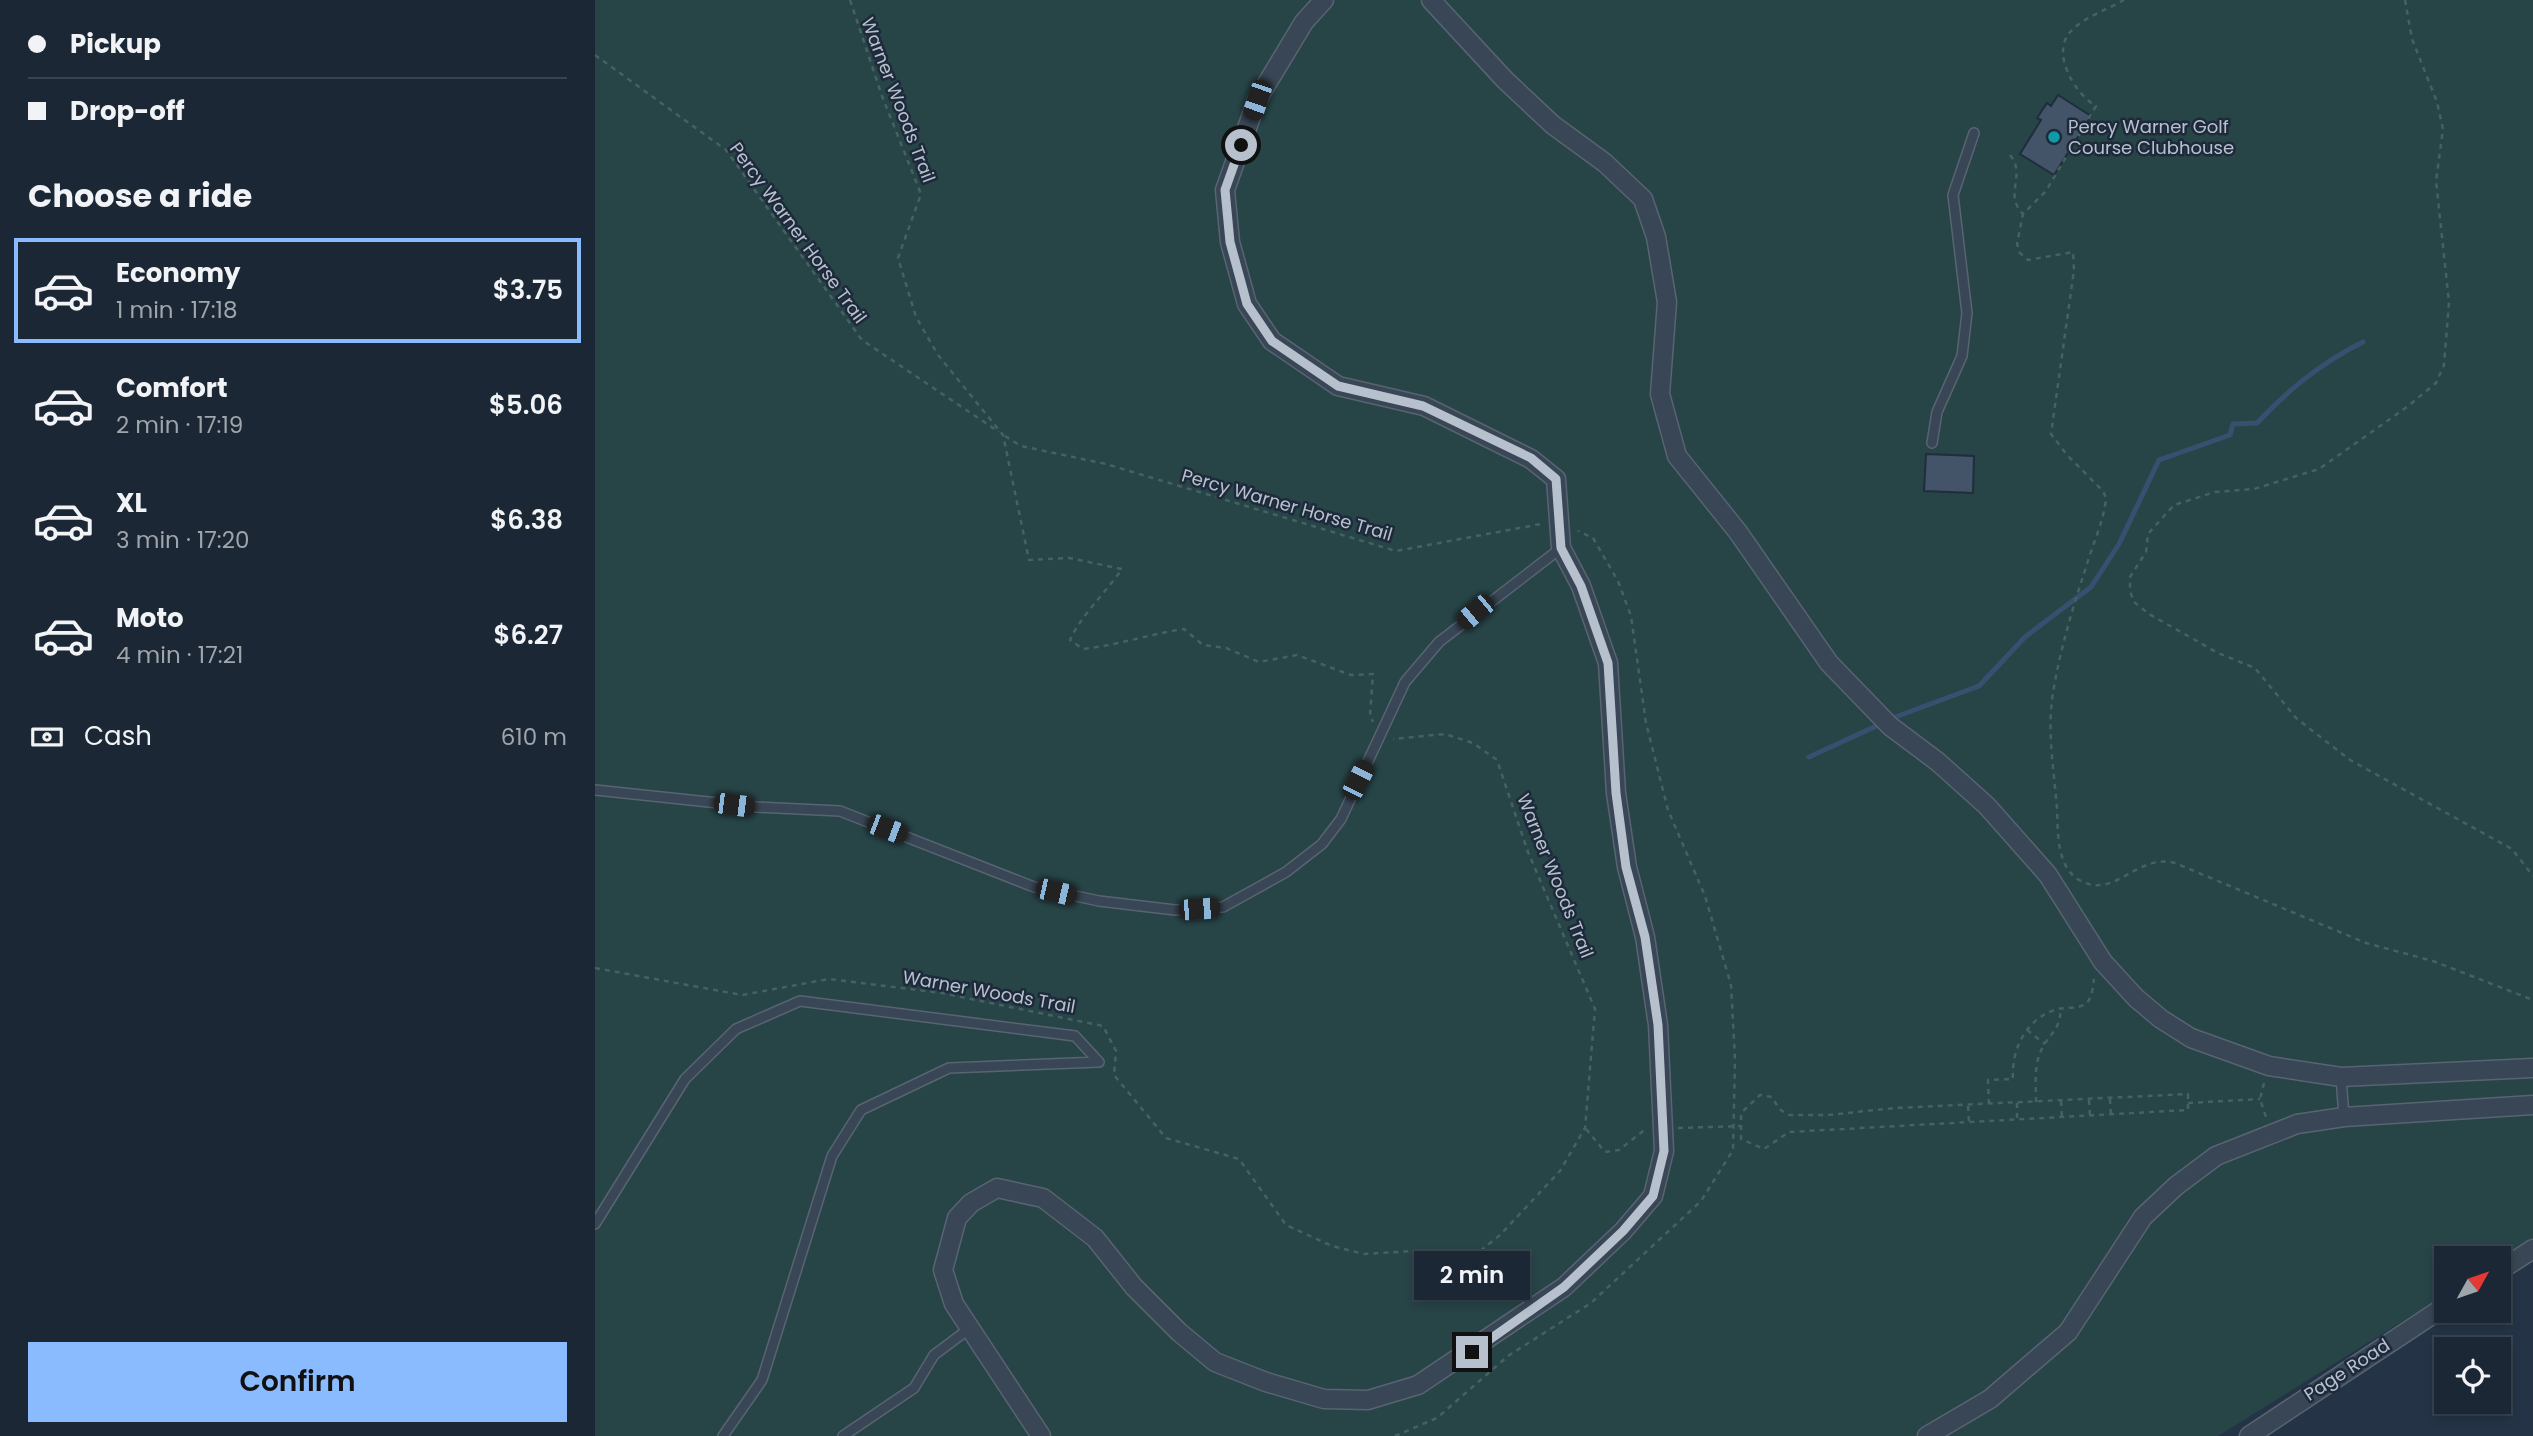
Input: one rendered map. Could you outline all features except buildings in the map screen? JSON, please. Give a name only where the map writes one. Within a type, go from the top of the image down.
[{"type":"street","points":[[1041,1436],[954,1304],[943,1270],[957,1218],[971,1203],[997,1188],[1044,1198],[1095,1238],[1134,1287],[1179,1332],[1215,1362],[1266,1382],[1324,1399],[1368,1400],[1418,1385],[1564,1287],[1623,1231],[1653,1196],[1664,1151],[1657,1013],[1645,937],[1626,867],[1616,793],[1608,663],[1581,586],[1561,548],[1556,479],[1531,458],[1423,406],[1338,386],[1272,341],[1247,304],[1230,242],[1225,190],[1257,100],[1304,22],[1324,0]]},
{"type":"street","points":[[1431,0],[1505,80],[1553,125],[1605,163],[1643,199],[1656,237],[1667,302],[1660,394],[1677,456],[1738,532],[1829,663],[1890,726],[1938,762],[1987,806],[2048,875],[2096,951],[2136,999],[2161,1019],[2217,1049],[2269,1066],[2341,1077],[2533,1068]]},
{"type":"street","points":[[1927,1436],[1990,1399],[2068,1332],[2143,1217],[2176,1186],[2216,1156],[2271,1132],[2297,1124],[2344,1117],[2533,1105]]},
{"type":"street","points":[[2511,1263],[2533,1249]]},
{"type":"street","name":"Page Road","points":[[2249,1436],[2434,1314]]},
{"type":"lane","points":[[1932,443],[1937,412],[1962,356],[1967,313],[1953,195],[1974,133]]},
{"type":"lane","points":[[595,790],[755,807],[840,811],[1034,887],[1099,901],[1175,910],[1223,907],[1286,872],[1322,844],[1341,819],[1405,682],[1439,642],[1561,548]]},
{"type":"lane","points":[[595,1224],[685,1079],[736,1029],[800,1001],[1075,1035],[1099,1062],[949,1068],[861,1110],[832,1156],[762,1380],[723,1436]]},
{"type":"lane","points":[[2341,1077],[2344,1117]]},
{"type":"lane","points":[[843,1436],[914,1388],[934,1355],[969,1328]]},
{"type":"path","name":"Warner Woods Trail","points":[[595,968],[742,995],[829,979],[942,993],[1103,1026],[1116,1051],[1114,1075],[1166,1138],[1239,1159],[1286,1225],[1332,1246],[1364,1254],[1429,1250],[1449,1256],[1474,1256],[1500,1235],[1560,1171],[1585,1128],[1595,1009],[1528,852],[1497,760],[1473,743],[1445,734],[1390,740],[1381,735],[1370,716],[1373,674],[1351,675],[1297,655],[1259,662],[1227,648],[1203,645],[1184,629],[1157,633],[1129,643],[1083,649],[1070,640],[1077,623],[1093,609],[1122,569],[1069,558],[1029,560],[1003,435],[938,355],[916,317],[898,258],[921,194],[882,96],[850,0]]},
{"type":"path","points":[[2124,0],[2070,31],[2063,48],[2073,85],[2096,106],[2046,191],[2023,214],[2017,244],[2020,253],[2028,260],[2070,251],[2075,260],[2051,433],[2067,455],[2103,491],[2106,498],[2053,690],[2050,739],[2057,838],[2073,874],[2090,884],[2111,884],[2142,864],[2161,859],[2365,943],[2433,961],[2533,1000]]},
{"type":"path","points":[[2405,0],[2412,39],[2437,102],[2443,129],[2436,181],[2449,302],[2444,365],[2436,383],[2407,407],[2319,469],[2254,489],[2215,492],[2174,505],[2148,534],[2146,552],[2130,577],[2130,591],[2134,602],[2149,614],[2218,653],[2255,668],[2296,718],[2350,760],[2438,811],[2512,849],[2533,876]]},
{"type":"path","name":"Percy Warner Horse Trail","points":[[595,55],[726,150],[862,340],[1021,446],[1106,464],[1396,551],[1518,527],[1559,523],[1593,538],[1618,581],[1631,616],[1646,723],[1668,810],[1705,896],[1731,985],[1735,1059],[1733,1150],[1700,1201],[1591,1303],[1508,1356],[1437,1418],[1395,1436]]},
{"type":"path","points":[[2010,155],[2019,172],[2013,189],[2014,200],[2023,214]]},
{"type":"path","points":[[1989,1105],[1987,1080],[2013,1079],[2017,1048],[2032,1024],[2061,1009],[2083,1006],[2089,1001],[2094,986],[2096,951]]},
{"type":"path","points":[[2036,1102],[2036,1066],[2045,1044],[2059,1026],[2061,1009]]},
{"type":"path","points":[[2027,1030],[2045,1044]]},
{"type":"path","points":[[2269,1066],[2260,1098],[2271,1132]]},
{"type":"path","points":[[2188,1094],[2188,1110],[1789,1132],[1764,1149],[1741,1139],[1741,1113],[1760,1096],[1772,1097],[1779,1109],[1789,1115],[1989,1105],[2188,1094]]},
{"type":"path","points":[[2188,1103],[2260,1098]]},
{"type":"path","points":[[2111,1099],[2111,1115]]},
{"type":"path","points":[[2089,1100],[2090,1116]]},
{"type":"path","points":[[2061,1101],[2061,1118]]},
{"type":"path","points":[[2017,1103],[2017,1120]]},
{"type":"path","points":[[1969,1106],[1969,1123]]},
{"type":"path","points":[[1585,1128],[1605,1152],[1619,1150],[1643,1128],[1741,1126]]},
{"type":"green space","points":[[595,0],[2533,0],[2533,1240],[2511,1254],[2511,1246],[2434,1246],[2434,1301],[2218,1436],[595,1436]]},
{"type":"waterway","points":[[1809,757],[1898,716],[1979,686],[2025,637],[2091,587],[2119,544],[2159,460],[2230,435],[2233,424],[2257,423],[2306,378],[2363,342]]},
{"type":"place","name":"Percy Warner Golf Course Clubhouse","points":[[2054,137]]},
{"type":"route","points":[[1241,145],[1225,190],[1230,242],[1247,304],[1272,341],[1338,386],[1423,406],[1531,458],[1556,479],[1561,548],[1581,586],[1608,663],[1616,793],[1626,867],[1645,937],[1658,1025],[1664,1151],[1653,1196],[1623,1231],[1564,1287],[1472,1352]]}]
